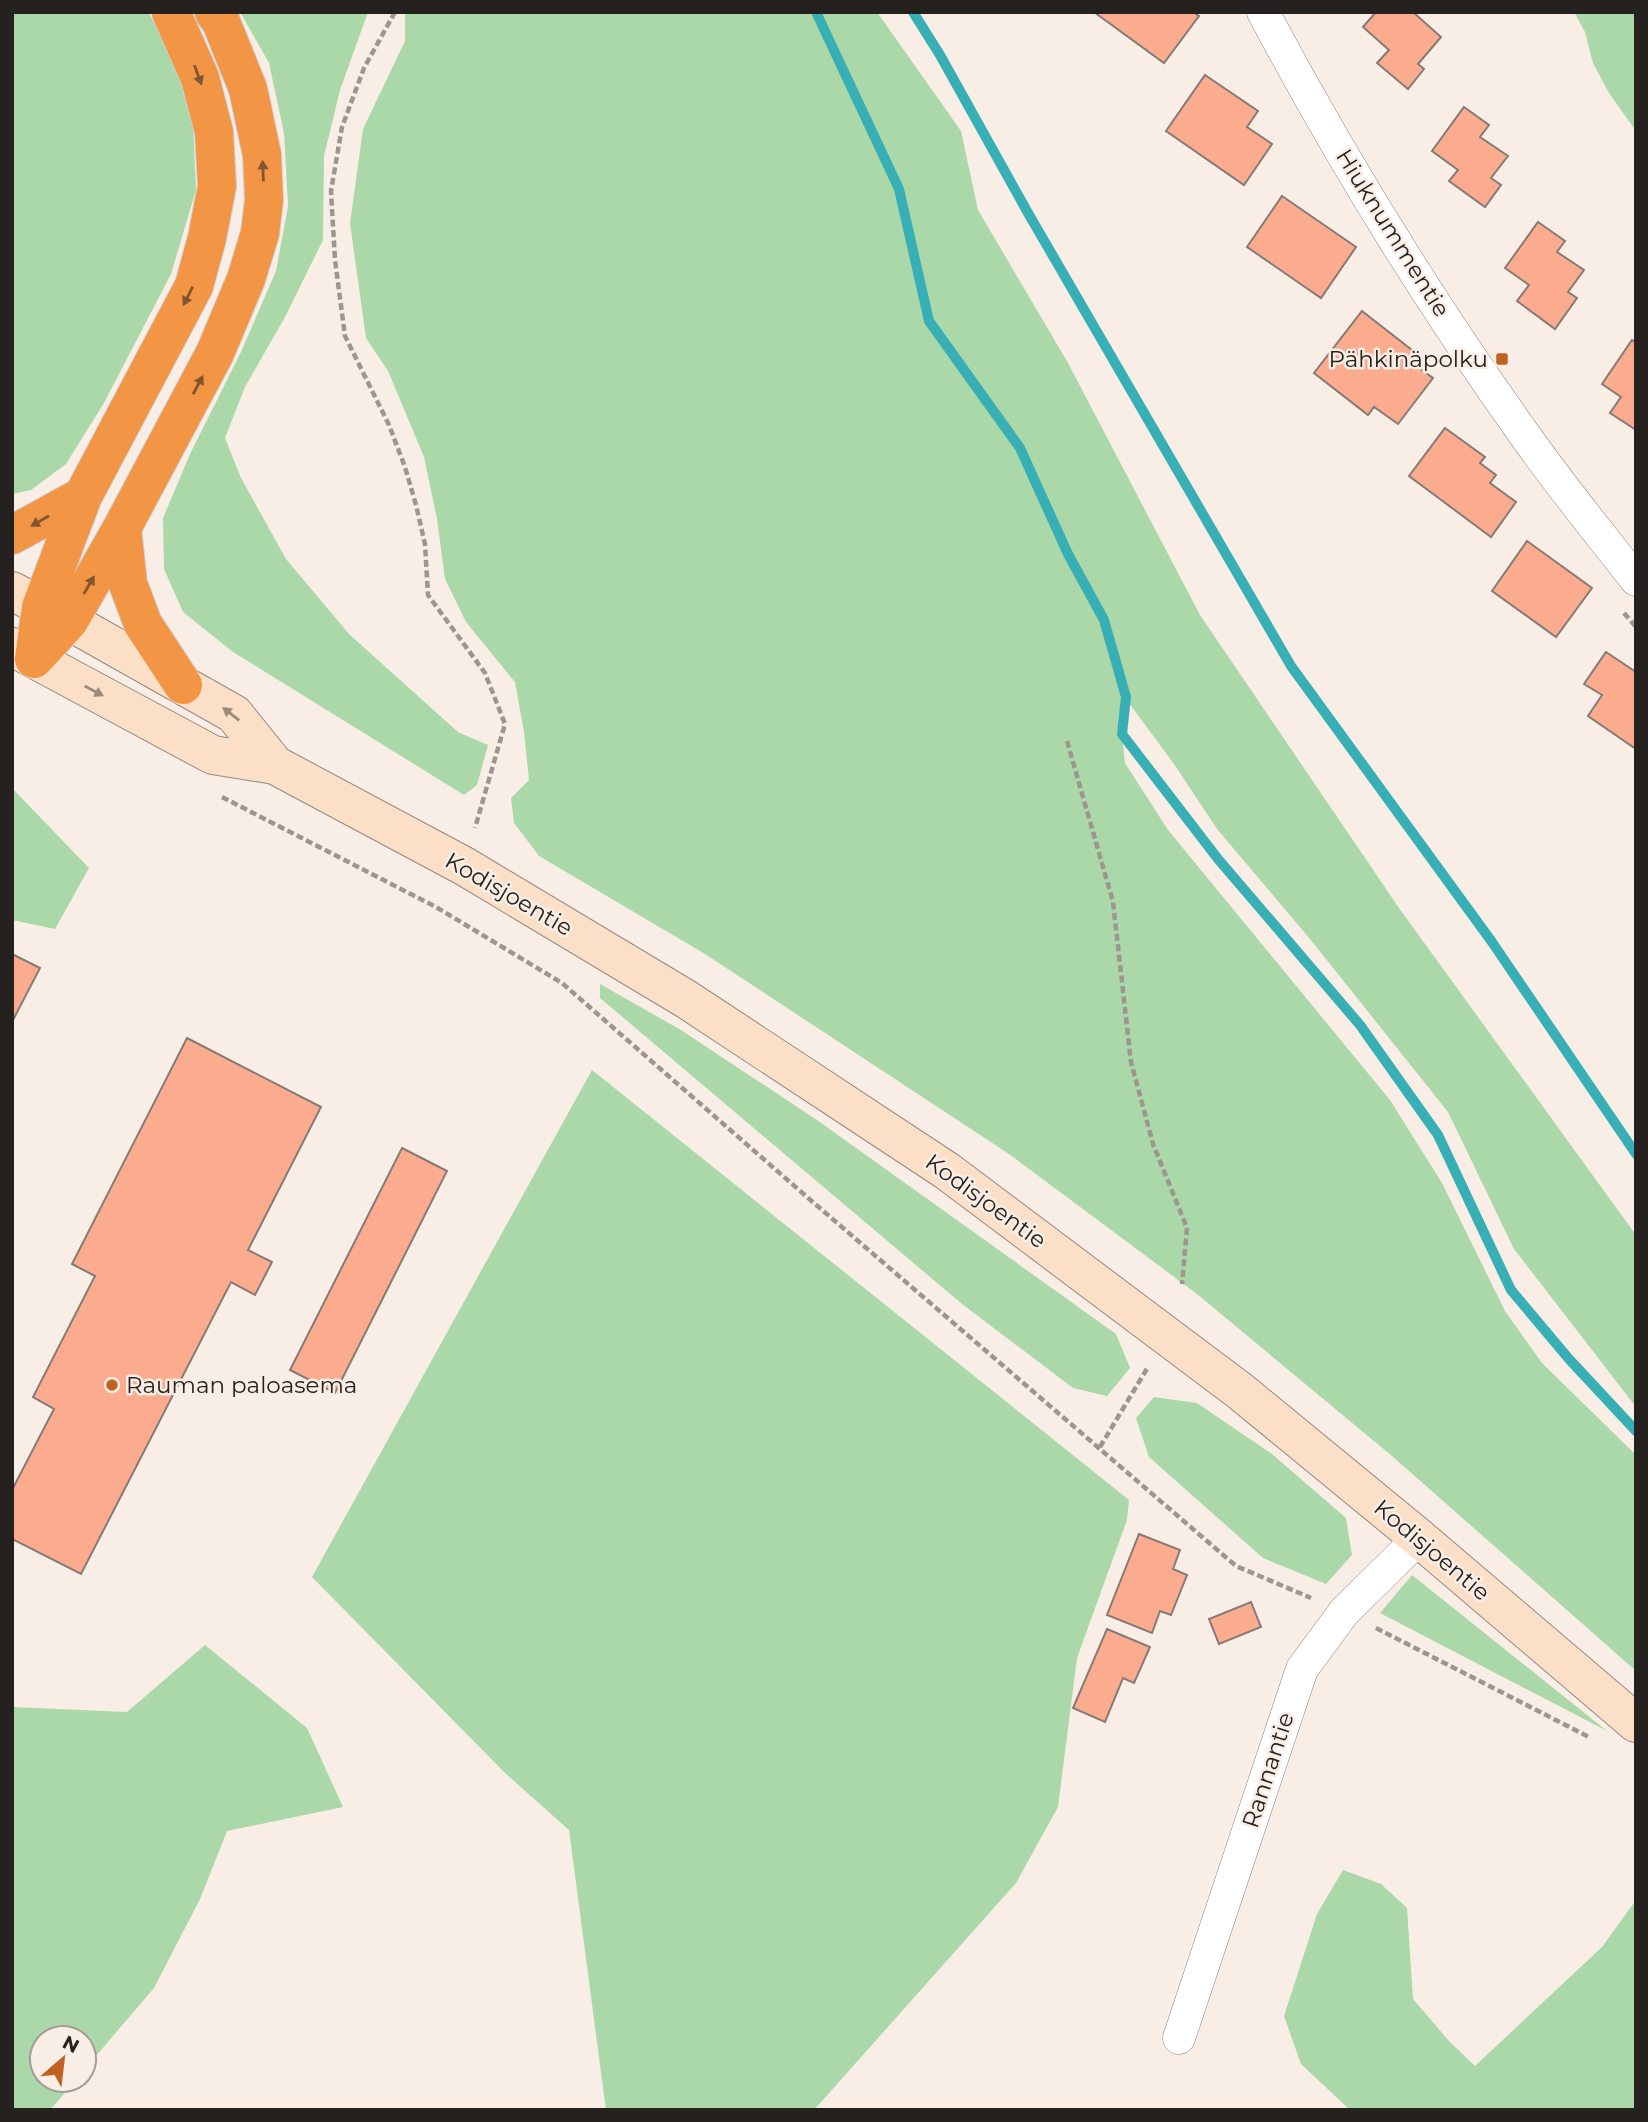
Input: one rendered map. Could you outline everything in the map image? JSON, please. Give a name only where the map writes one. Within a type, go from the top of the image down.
[{"type":"highway","points":[[23,653],[83,496],[194,286],[207,238],[217,186],[214,132],[200,78],[171,12]]},
{"type":"highway","points":[[41,606],[122,528],[215,354],[246,279],[260,233],[264,200],[262,155],[248,89],[221,22],[214,12]]},
{"type":"highway","points":[[12,535],[83,496]]},
{"type":"highway","points":[[122,528],[128,584],[143,624],[183,685]]},
{"type":"street","name":"Hiuknummentie","points":[[1263,12],[1357,180],[1431,296],[1529,440],[1633,571]]},
{"type":"street","name":"Kodisjoentie","points":[[41,606],[234,714],[275,765]]},
{"type":"street","name":"Kodisjoentie","points":[[23,653],[213,755],[275,765],[464,866],[686,999],[947,1171],[1240,1391],[1419,1538],[1636,1723]]},
{"type":"street","name":"Rannantie","points":[[1179,2038],[1302,1669],[1343,1612],[1419,1538]]},
{"type":"path","points":[[395,12],[363,68],[342,127],[331,191],[335,260],[345,336],[389,425],[416,505],[425,544],[428,595],[485,673],[505,724],[464,866]]},
{"type":"path","points":[[1067,741],[1113,902],[1131,1062],[1153,1144],[1187,1227],[1182,1284]]},
{"type":"path","points":[[217,794],[436,907],[562,983],[1237,1566],[1343,1612],[1600,1743]]},
{"type":"path","points":[[1100,1447],[1148,1367]]},
{"type":"green space","points":[[12,12],[148,12],[174,56],[193,121],[196,190],[171,274],[104,403],[66,464],[31,490],[12,494]]},
{"type":"green space","points":[[240,12],[368,12],[340,90],[324,156],[323,240],[285,317],[245,387],[225,438],[241,478],[286,559],[349,634],[458,732],[488,745],[477,785],[464,795],[233,652],[183,612],[164,569],[163,518],[276,271],[288,206],[284,133],[269,63]]},
{"type":"green space","points":[[405,12],[877,12],[961,131],[978,210],[1068,363],[1200,615],[1399,908],[1636,1235],[1636,1407],[1514,1249],[1448,1112],[1310,939],[1217,829],[1126,699],[1122,734],[1125,763],[1168,830],[1390,1100],[1442,1183],[1505,1311],[1542,1363],[1636,1455],[1636,1671],[1392,1456],[1197,1294],[1009,1154],[705,954],[539,856],[514,823],[511,798],[529,780],[515,682],[466,622],[445,579],[437,519],[424,457],[388,371],[366,338],[350,223],[363,129],[405,41]]},
{"type":"green space","points":[[1574,12],[1636,12],[1636,131],[1609,93],[1593,63],[1585,32]]},
{"type":"green space","points":[[12,788],[89,868],[55,929],[12,920]]},
{"type":"green space","points":[[600,984],[681,1030],[817,1120],[1116,1334],[1130,1368],[1107,1396],[1073,1388],[962,1304],[600,998]]},
{"type":"green space","points":[[592,1070],[1129,1500],[1127,1520],[1077,1658],[1058,1807],[1016,1883],[814,2110],[606,2110],[569,1830],[505,1773],[312,1577]]},
{"type":"green space","points":[[1154,1397],[1197,1403],[1272,1454],[1346,1518],[1352,1555],[1326,1584],[1263,1558],[1149,1457],[1136,1418]]},
{"type":"green space","points":[[1412,1575],[1607,1731],[1380,1613]]},
{"type":"green space","points":[[205,1645],[307,1728],[343,1807],[227,1831],[200,1899],[154,1988],[98,2054],[98,2024],[28,2024],[28,2094],[64,2094],[50,2110],[12,2110],[12,1707],[127,1712]]},
{"type":"green space","points":[[1343,1870],[1381,1884],[1407,1908],[1413,1999],[1449,2041],[1475,2066],[1602,1947],[1636,1900],[1636,2110],[1350,2110],[1301,2064],[1284,2016],[1317,1914]]},
{"type":"building","points":[[1094,12],[1193,12],[1199,16],[1164,63]]},
{"type":"building","points":[[1376,12],[1413,12],[1441,37],[1418,64],[1424,69],[1408,89],[1377,63],[1389,50],[1363,27]]},
{"type":"building","points":[[1205,75],[1258,111],[1247,127],[1272,144],[1244,185],[1166,131]]},
{"type":"building","points":[[1464,107],[1489,125],[1480,137],[1508,156],[1491,178],[1501,185],[1485,207],[1449,181],[1458,170],[1432,151]]},
{"type":"building","points":[[1282,196],[1356,247],[1321,298],[1247,247]]},
{"type":"building","points":[[1538,222],[1565,241],[1557,252],[1584,270],[1568,292],[1577,298],[1555,329],[1517,301],[1529,285],[1505,268]]},
{"type":"building","points":[[1362,311],[1417,354],[1411,362],[1433,378],[1398,424],[1374,407],[1368,415],[1314,373]]},
{"type":"building","points":[[1632,340],[1636,343],[1636,430],[1610,413],[1621,397],[1602,384]]},
{"type":"building","points":[[1445,428],[1485,457],[1480,463],[1496,475],[1490,483],[1516,502],[1491,537],[1409,476]]},
{"type":"building","points":[[1527,541],[1592,588],[1556,637],[1492,591]]},
{"type":"building","points":[[1606,652],[1636,672],[1636,749],[1588,716],[1602,695],[1584,684]]},
{"type":"building","points":[[12,954],[40,968],[12,1022]]},
{"type":"building","points":[[187,1038],[321,1107],[248,1250],[272,1262],[255,1295],[231,1282],[81,1574],[12,1539],[12,1490],[54,1409],[33,1397],[95,1276],[72,1264]]},
{"type":"building","points":[[402,1148],[447,1171],[335,1393],[290,1370]]},
{"type":"building","points":[[1139,1534],[1180,1550],[1173,1569],[1187,1575],[1171,1615],[1160,1611],[1152,1633],[1107,1615]]},
{"type":"building","points":[[1251,1602],[1261,1627],[1219,1644],[1209,1619]]},
{"type":"building","points":[[1107,1629],[1150,1647],[1134,1683],[1123,1678],[1105,1722],[1073,1708]]},
{"type":"waterway","points":[[816,12],[899,189],[929,321],[1020,448],[1068,554],[1104,620],[1126,697],[1122,734],[1218,859],[1360,1025],[1438,1135],[1511,1290],[1569,1359],[1636,1431]]},
{"type":"waterway","points":[[913,12],[1291,666],[1492,942],[1636,1154]]},
{"type":"place","name":"Pähkinäpolku","points":[[1502,359]]},
{"type":"place","name":"Rauman paloasema","points":[[112,1385]]}]
